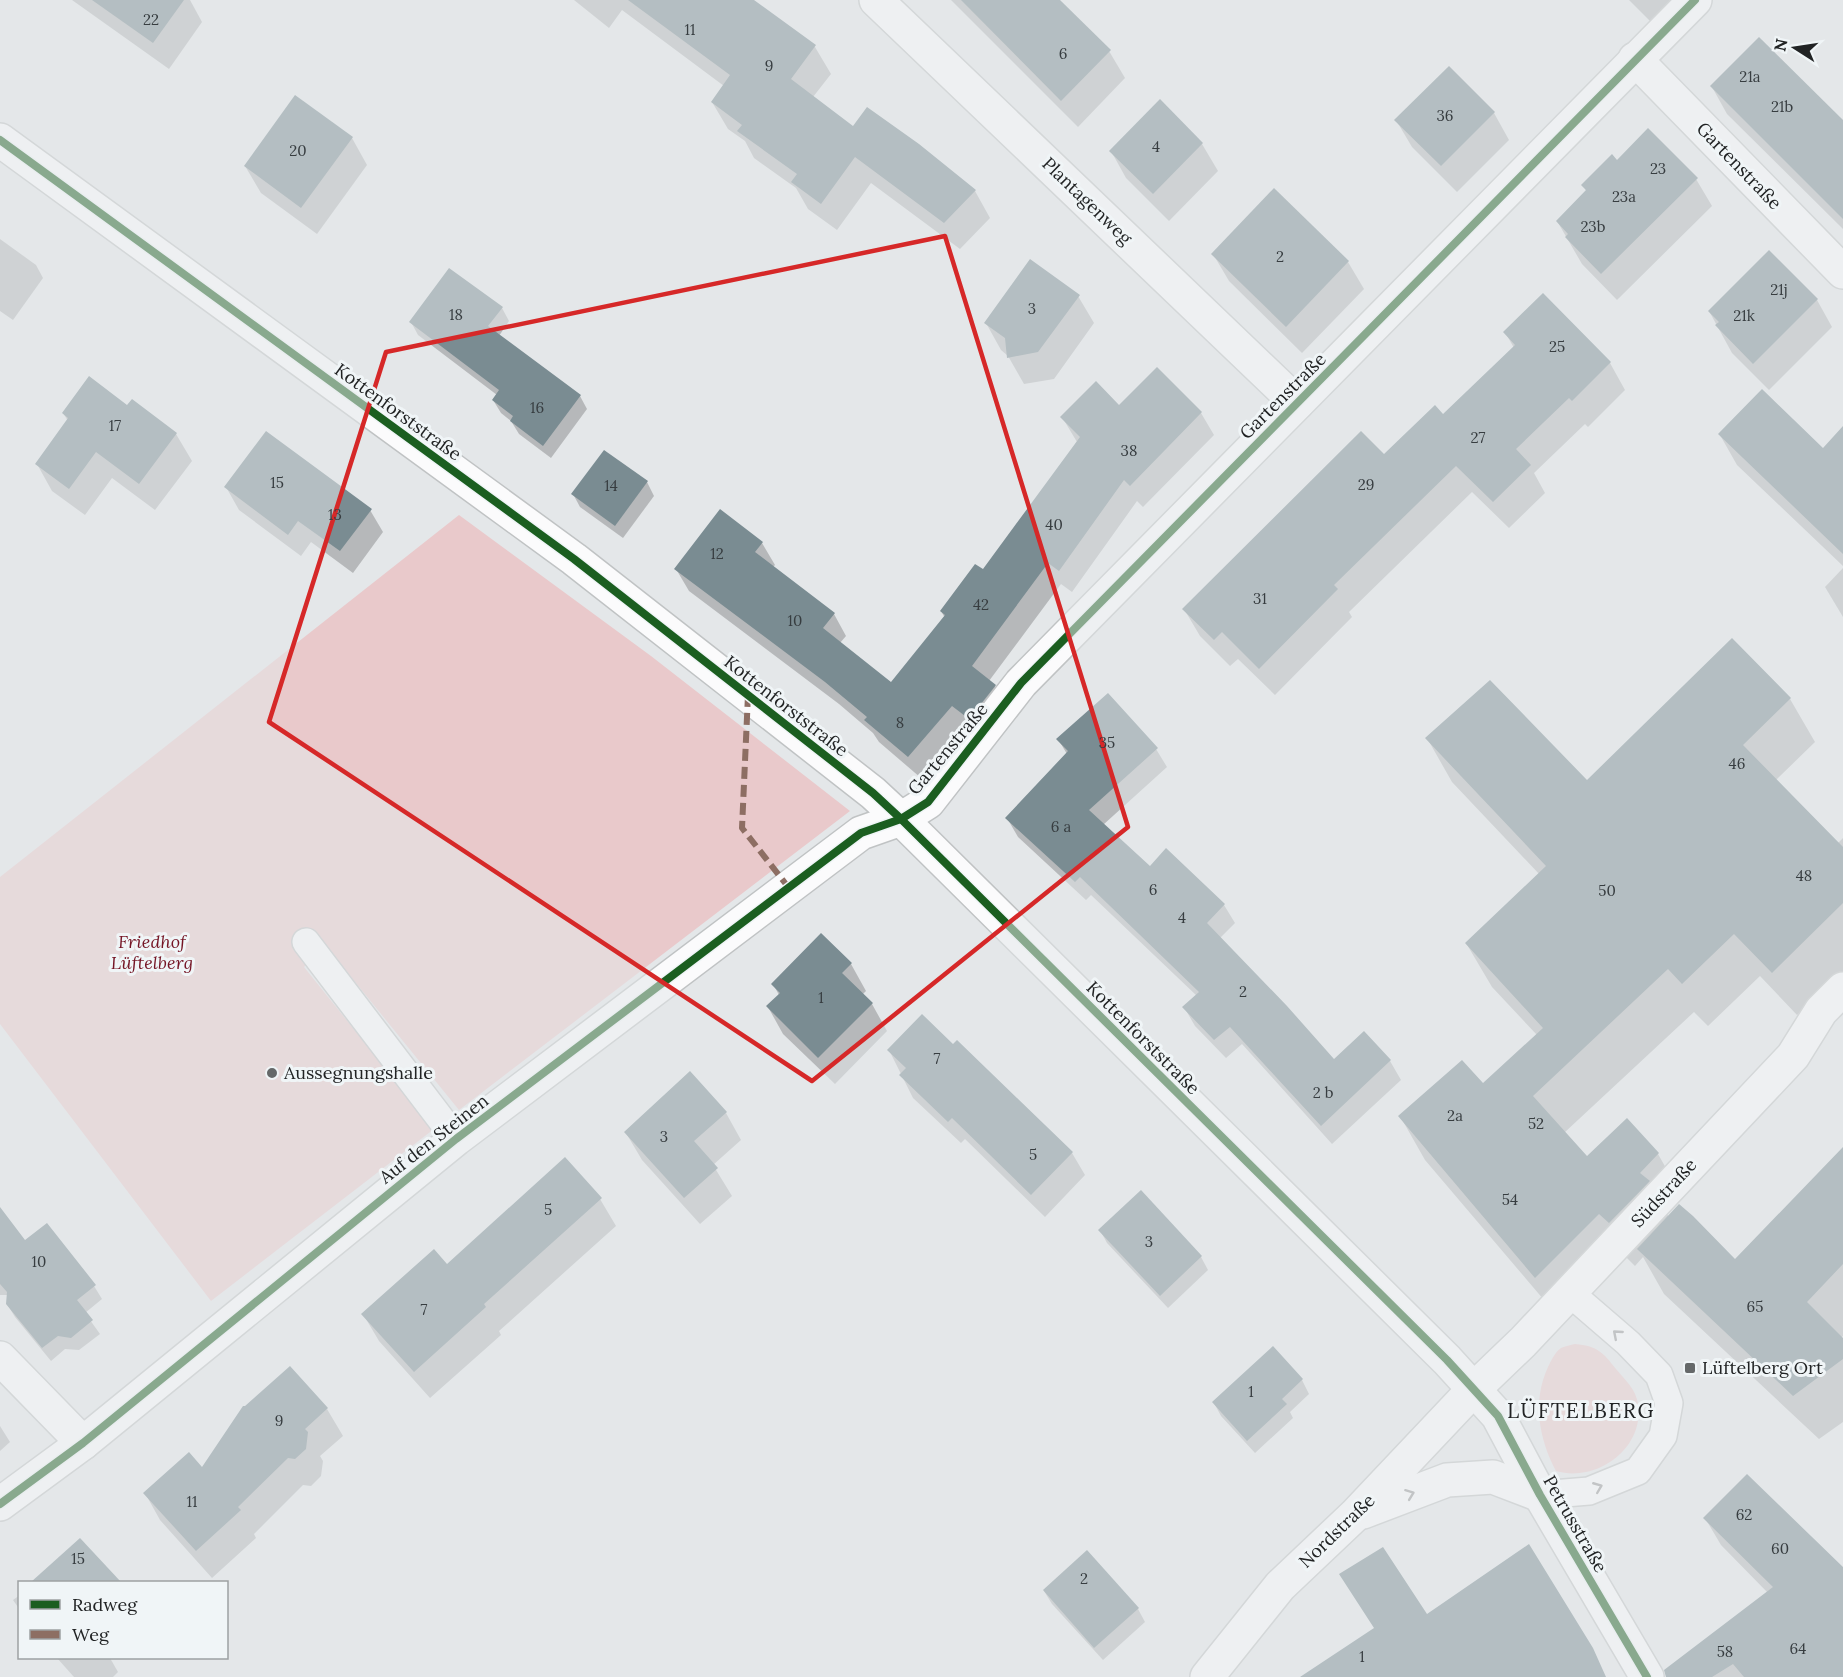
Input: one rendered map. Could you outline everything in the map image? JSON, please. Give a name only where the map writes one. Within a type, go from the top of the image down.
[{"type":"street","name":"Plantagenweg","points":[[876,0],[1297,403]]},
{"type":"street","name":"Gartenstraße","points":[[901,819],[928,801],[1021,683],[1695,0]]},
{"type":"street","name":"Gartenstraße","points":[[1635,59],[1843,272]]},
{"type":"street","name":"Kottenforststraße","points":[[0,140],[574,559],[873,793],[1474,1389]]},
{"type":"street","name":"Auf den Steinen","points":[[0,1504],[83,1443],[456,1139],[861,833],[901,819]]},
{"type":"street","name":"Südstraße","points":[[1474,1389],[1570,1293],[1793,1056],[1821,1011],[1843,988]]},
{"type":"street","points":[[0,1358],[83,1443]]},
{"type":"street","name":"Petrusstraße","points":[[1474,1389],[1498,1416],[1540,1495],[1647,1677]]},
{"type":"street","name":"Nordstraße","points":[[1207,1677],[1280,1586],[1355,1515],[1474,1389]]},
{"type":"street","name":"Petrusstraße","points":[[1355,1515],[1447,1480],[1493,1478],[1540,1495]]},
{"type":"lane","points":[[306,942],[456,1139]]},
{"type":"lane","points":[[1540,1495],[1589,1491],[1638,1471],[1663,1436],[1669,1403],[1659,1375],[1628,1343],[1570,1293]]},
{"type":"highlighted area","points":[[945,236],[1128,827],[812,1081],[269,722],[386,352]]},
{"type":"green space","name":"Friedhof Lüftelberg","points":[[459,515],[651,656],[850,811],[459,1110],[325,945],[304,967],[434,1129],[211,1301],[0,1024],[0,877]]},
{"type":"green space","points":[[1575,1344],[1589,1346],[1599,1351],[1633,1389],[1638,1404],[1638,1420],[1634,1435],[1626,1448],[1615,1458],[1602,1467],[1587,1472],[1572,1473],[1556,1471],[1550,1459],[1542,1433],[1539,1406],[1543,1380],[1553,1357],[1561,1348]]},
{"type":"building","points":[[92,0],[184,0],[153,43]]},
{"type":"building","points":[[628,0],[754,0],[816,45],[791,79],[853,126],[867,107],[919,144],[976,190],[944,223],[855,157],[821,204],[791,182],[797,174],[737,131],[742,125],[711,102],[730,75]]},
{"type":"building","points":[[961,0],[1060,0],[1111,50],[1061,101]]},
{"type":"building","points":[[1759,37],[1843,120],[1843,219],[1710,86]]},
{"type":"building","points":[[1449,66],[1495,112],[1441,166],[1394,120]]},
{"type":"building","points":[[295,95],[353,137],[301,208],[244,166]]},
{"type":"building","points":[[1160,99],[1203,143],[1153,194],[1109,151]]},
{"type":"building","points":[[1648,128],[1698,178],[1601,274],[1565,237],[1568,234],[1556,221],[1586,190],[1581,185],[1612,154],[1617,160]]},
{"type":"building","points":[[1274,188],[1349,261],[1286,327],[1211,254]]},
{"type":"building","points":[[1769,250],[1818,299],[1753,364],[1715,325],[1719,322],[1708,311]]},
{"type":"building","points":[[1030,259],[1080,295],[1038,352],[1007,358],[1005,338],[984,323]]},
{"type":"building","points":[[449,268],[503,307],[488,326],[581,395],[543,446],[510,421],[513,416],[492,400],[499,390],[409,322]]},
{"type":"building","points":[[1543,293],[1611,362],[1572,401],[1569,398],[1516,449],[1531,465],[1493,502],[1456,466],[1334,585],[1338,589],[1259,669],[1222,632],[1214,640],[1182,609],[1361,431],[1384,454],[1435,405],[1443,414],[1515,345],[1503,332]]},
{"type":"building","points":[[1157,367],[1202,412],[1130,486],[1124,480],[1059,571],[1048,563],[972,666],[996,685],[969,719],[952,706],[908,757],[864,720],[867,717],[825,682],[674,569],[720,509],[763,542],[755,552],[835,613],[823,628],[891,682],[945,615],[940,611],[975,564],[983,569],[1080,437],[1060,417],[1096,381],[1119,405]]},
{"type":"building","points":[[89,376],[127,405],[132,399],[177,433],[139,484],[96,452],[69,489],[35,464],[68,418],[62,413]]},
{"type":"building","points":[[1762,389],[1823,448],[1843,426],[1843,554],[1718,434]]},
{"type":"building","points":[[266,431],[372,509],[340,551],[298,521],[288,535],[224,487]]},
{"type":"building","points":[[604,450],[648,481],[615,526],[571,494]]},
{"type":"building","points":[[1732,638],[1791,698],[1743,745],[1843,847],[1843,903],[1772,973],[1734,934],[1682,984],[1668,969],[1533,1096],[1587,1156],[1627,1118],[1659,1153],[1640,1173],[1650,1181],[1609,1223],[1599,1214],[1535,1278],[1398,1116],[1462,1060],[1483,1083],[1543,1028],[1465,943],[1546,866],[1425,738],[1490,680],[1587,780]]},
{"type":"building","points":[[1108,693],[1158,748],[1089,810],[1150,866],[1166,848],[1225,904],[1207,923],[1287,1006],[1334,1059],[1364,1031],[1391,1060],[1321,1126],[1230,1027],[1214,1040],[1182,1007],[1199,992],[1080,877],[1075,882],[1005,818],[1068,751],[1056,739]]},
{"type":"building","points":[[821,933],[852,963],[842,973],[873,1003],[818,1058],[766,1006],[780,993],[771,984]]},
{"type":"building","points":[[922,1014],[953,1044],[957,1040],[1073,1152],[1031,1195],[952,1118],[948,1122],[899,1075],[906,1068],[887,1050]]},
{"type":"building","points":[[690,1071],[727,1112],[694,1141],[718,1168],[684,1198],[624,1132]]},
{"type":"building","points":[[1843,1147],[1843,1264],[1807,1302],[1843,1338],[1843,1359],[1793,1396],[1637,1249],[1679,1204],[1735,1259]]},
{"type":"building","points":[[565,1157],[602,1198],[484,1304],[486,1307],[414,1372],[361,1314],[434,1249],[447,1264]]},
{"type":"building","points":[[1141,1190],[1202,1256],[1160,1296],[1098,1230]]},
{"type":"building","points":[[0,1207],[25,1240],[47,1223],[96,1285],[77,1300],[93,1320],[71,1338],[58,1336],[42,1348],[6,1304],[7,1292],[0,1284]]},
{"type":"building","points":[[1273,1346],[1303,1379],[1282,1399],[1287,1404],[1247,1441],[1212,1402]]},
{"type":"building","points":[[290,1366],[328,1408],[305,1429],[308,1432],[306,1449],[295,1459],[288,1458],[238,1507],[241,1510],[196,1551],[143,1493],[189,1452],[202,1467],[243,1406]]},
{"type":"building","points":[[1747,1474],[1843,1567],[1843,1677],[1744,1677],[1733,1664],[1712,1677],[1666,1677],[1664,1670],[1773,1587],[1703,1518]]},
{"type":"building","points":[[80,1538],[120,1581],[32,1581]]},
{"type":"building","points":[[1529,1544],[1593,1648],[1606,1677],[1300,1677],[1374,1628],[1339,1574],[1383,1547],[1427,1614]]},
{"type":"building","points":[[1087,1550],[1139,1608],[1094,1648],[1043,1590]]},
{"type":"marked path","points":[[748,695],[742,828],[789,888]]},
{"type":"cycle path","points":[[0,1504],[83,1443],[456,1139],[861,833],[901,819],[928,802],[1021,683],[1695,0]]},
{"type":"cycle path","points":[[0,140],[574,559],[873,793],[901,819],[1447,1360],[1498,1416],[1540,1495],[1647,1677]]},
{"type":"place","name":"Aussegnungshalle","points":[[272,1073]]},
{"type":"place","name":"Lüftelberg Ort","points":[[1690,1368]]},
{"type":"district","name":"LÜFTELBERG","points":[[1581,1411]]}]
